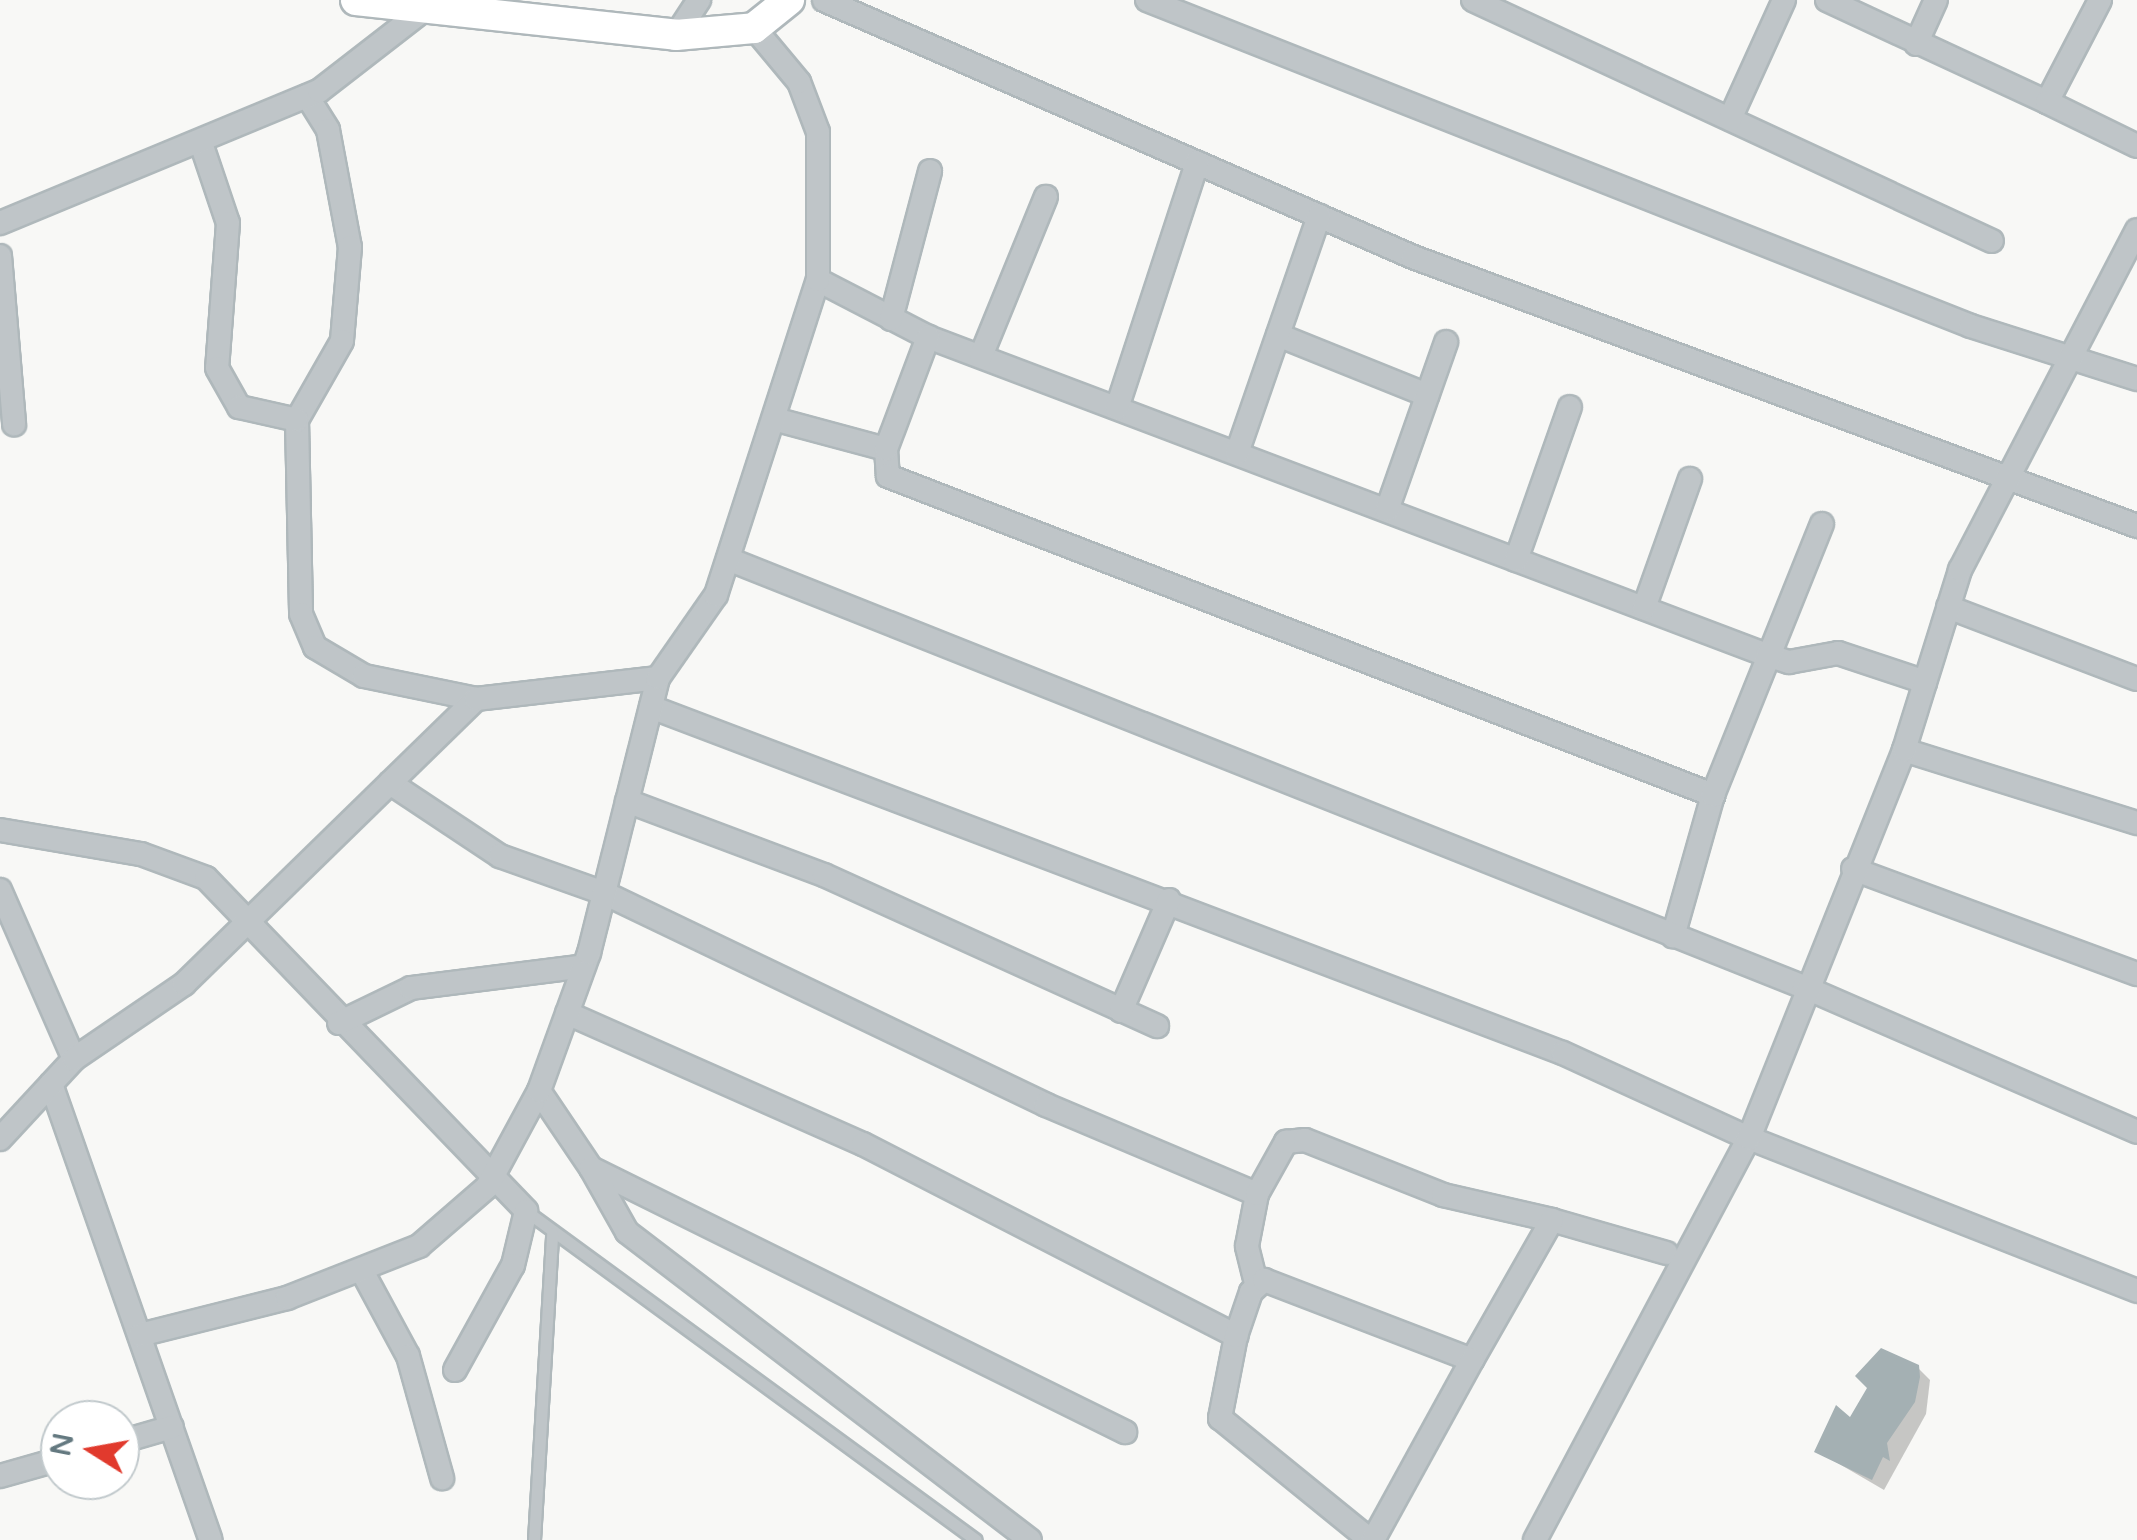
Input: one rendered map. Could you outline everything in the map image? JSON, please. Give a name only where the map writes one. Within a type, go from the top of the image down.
[{"type":"street","points":[[356,0],[421,12],[499,9],[676,35],[754,28],[789,0]]},
{"type":"street","points":[[676,35],[699,0]]},
{"type":"street","points":[[824,0],[1319,216],[2006,482],[2137,526]]},
{"type":"street","points":[[1147,0],[2070,358],[2137,379]]},
{"type":"street","points":[[1474,0],[1992,241]]},
{"type":"street","points":[[1730,119],[1784,0]]},
{"type":"street","points":[[1827,0],[2137,146]]},
{"type":"street","points":[[1916,44],[1936,0]]},
{"type":"street","points":[[2047,102],[2100,0]]},
{"type":"street","points":[[0,223],[201,144],[307,96],[421,12]]},
{"type":"street","points":[[140,1334],[362,1271],[418,1246],[493,1176],[539,1091],[584,966],[658,678],[690,641],[728,560],[818,280],[818,132],[799,82],[754,28]]},
{"type":"street","points":[[307,96],[328,130],[341,186],[349,280],[342,341],[297,420],[301,614],[315,647],[364,676],[476,699],[658,678]]},
{"type":"street","points":[[201,144],[228,223],[217,368],[239,407],[297,420]]},
{"type":"street","points":[[1117,408],[1197,163]]},
{"type":"street","points":[[891,319],[930,171]]},
{"type":"street","points":[[981,356],[1046,198]]},
{"type":"street","points":[[1236,453],[1319,216]]},
{"type":"street","points":[[1535,1540],[1749,1138],[1804,987],[1904,750],[1948,607],[2006,482],[2137,230]]},
{"type":"street","points":[[0,256],[14,424]]},
{"type":"street","points":[[818,280],[928,337],[1767,655],[1790,662],[1838,653],[1924,682]]},
{"type":"street","points":[[1278,335],[1428,395]]},
{"type":"street","points":[[928,337],[886,449],[888,476],[1713,795]]},
{"type":"street","points":[[1387,510],[1446,342]]},
{"type":"street","points":[[1516,560],[1570,406]]},
{"type":"street","points":[[774,419],[886,449]]},
{"type":"street","points":[[1644,608],[1690,479]]},
{"type":"street","points":[[1673,936],[1713,795],[1822,524]]},
{"type":"street","points":[[728,560],[1804,987],[2137,1132]]},
{"type":"street","points":[[1948,607],[2137,679]]},
{"type":"street","points":[[2,1132],[74,1059],[184,984],[476,699]]},
{"type":"street","points":[[651,707],[1169,900],[1563,1053],[1749,1138],[2137,1292]]},
{"type":"street","points":[[1904,750],[2137,823]]},
{"type":"street","points":[[390,783],[487,849],[604,894],[1046,1105],[1257,1194]]},
{"type":"street","points":[[627,801],[824,875],[1156,1026]]},
{"type":"street","points":[[0,830],[141,854],[206,878],[250,920],[339,1023],[526,1211],[513,1266],[455,1370]]},
{"type":"street","points":[[1854,869],[2137,974]]},
{"type":"street","points":[[0,890],[74,1059]]},
{"type":"street","points":[[1120,1011],[1169,900]]},
{"type":"street","points":[[339,1023],[411,988],[584,966]]},
{"type":"street","points":[[567,1013],[864,1144],[1236,1336]]},
{"type":"street","points":[[51,1084],[212,1540]]},
{"type":"street","points":[[539,1091],[591,1168],[627,1232],[1030,1540]]},
{"type":"street","points":[[1552,1220],[1371,1540],[1220,1418],[1236,1336],[1256,1283],[1247,1246],[1257,1194],[1286,1142],[1305,1140],[1443,1195],[1552,1220],[1666,1253]]},
{"type":"street","points":[[591,1168],[1124,1432]]},
{"type":"street","points":[[362,1271],[408,1356],[442,1478]]},
{"type":"street","points":[[1256,1283],[1274,1282],[1472,1360]]},
{"type":"street","points":[[140,1436],[172,1427]]},
{"type":"street","points":[[0,1476],[40,1465]]},
{"type":"lane","points":[[526,1211],[552,1234],[976,1540]]},
{"type":"lane","points":[[534,1540],[552,1234]]},
{"type":"building","points":[[1881,1348],[1919,1365],[1920,1377],[1915,1402],[1887,1443],[1890,1461],[1883,1457],[1872,1480],[1814,1452],[1836,1405],[1850,1417],[1867,1388],[1855,1376]]}]
